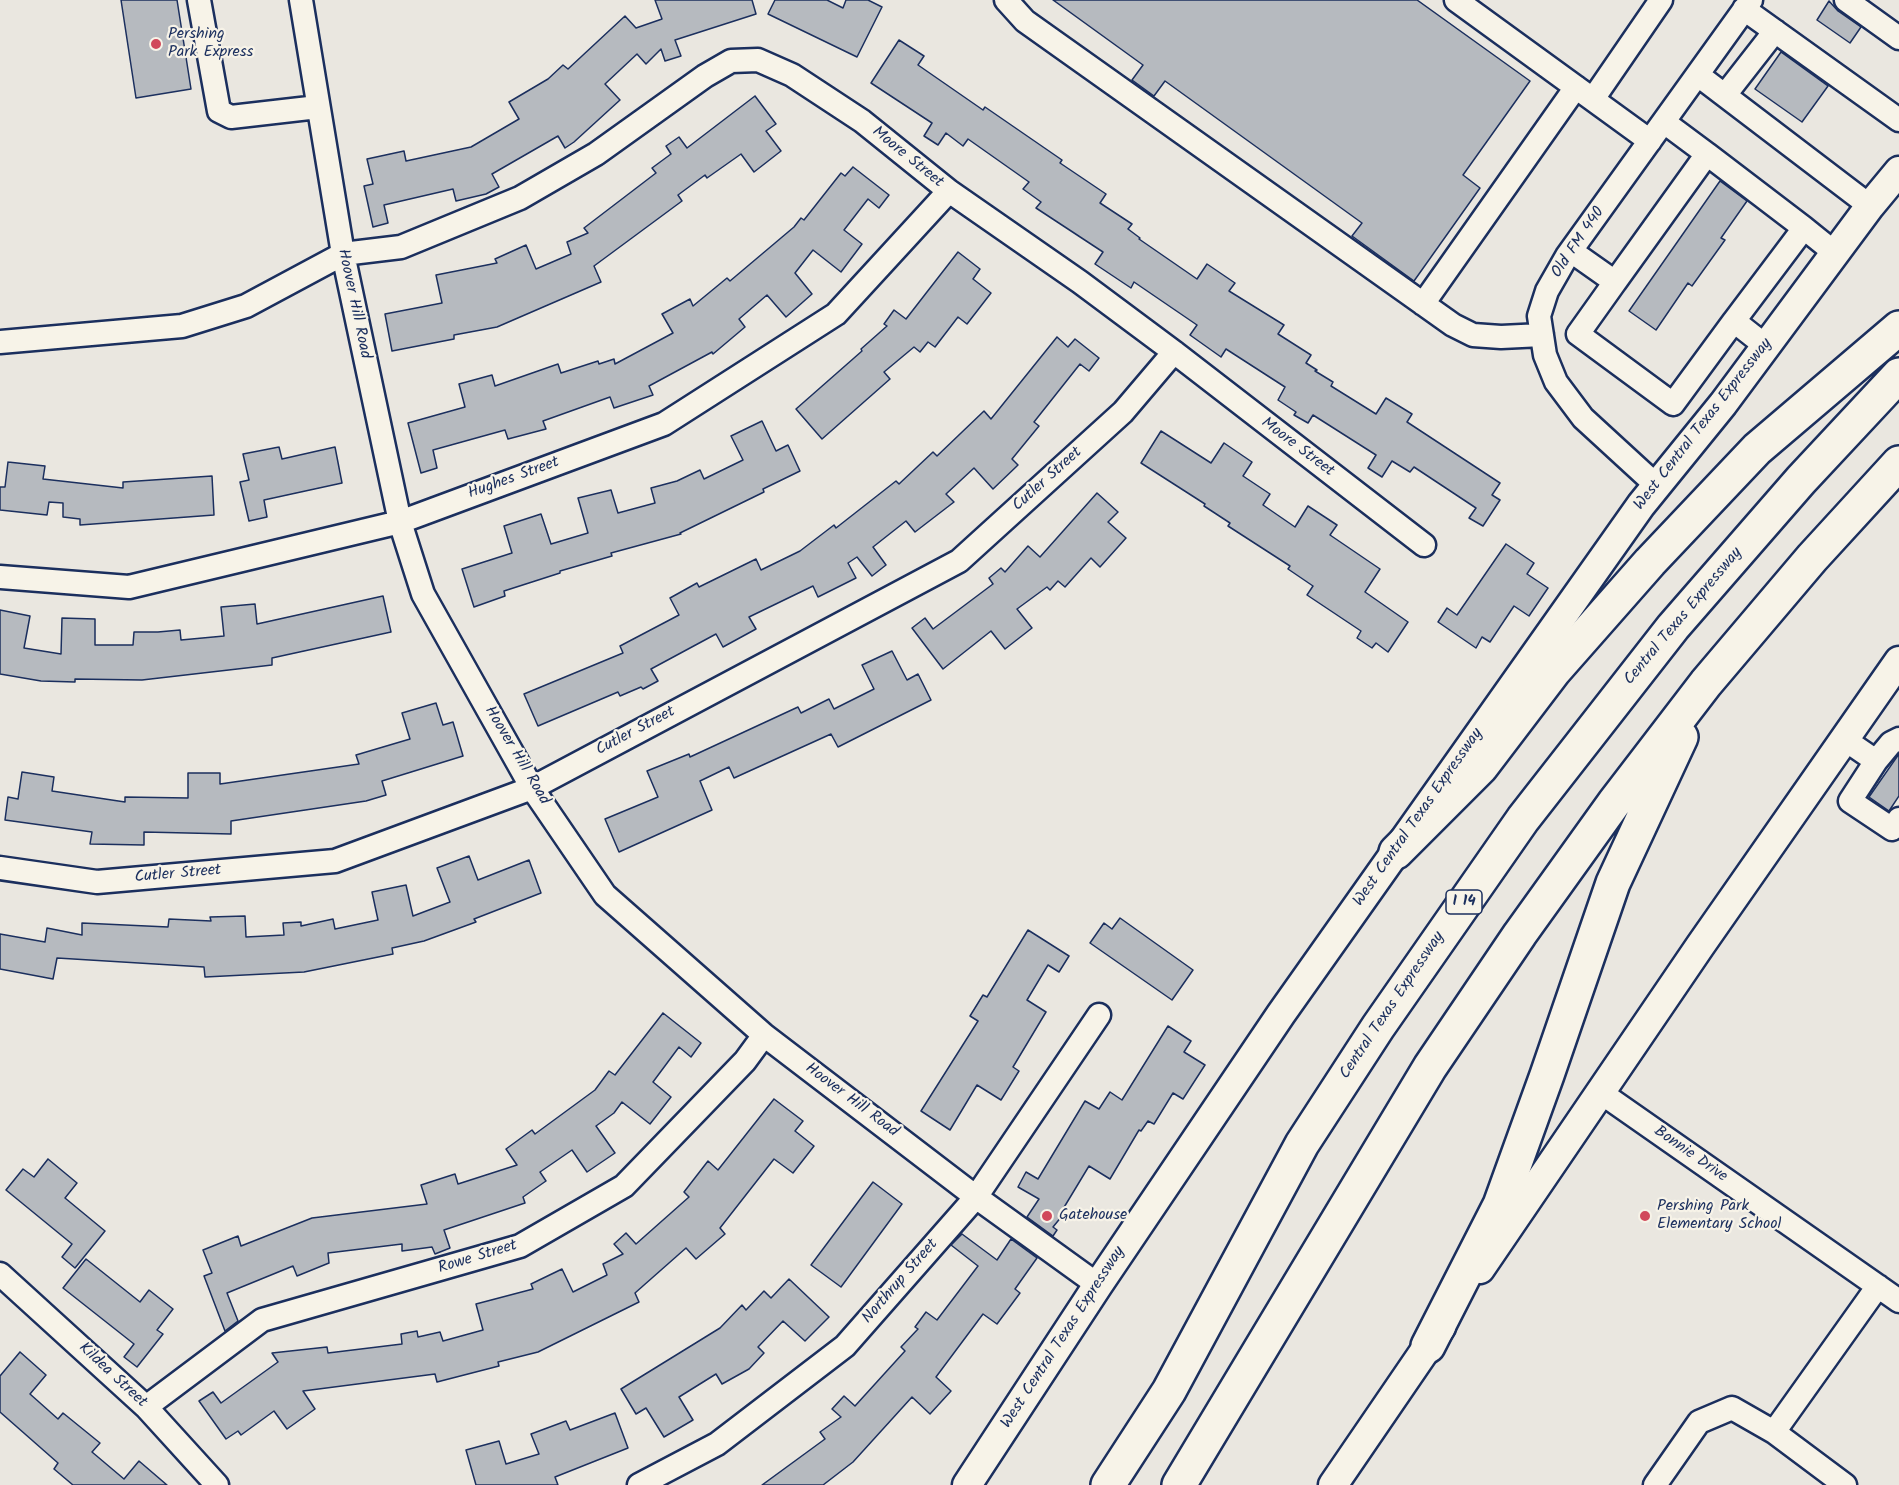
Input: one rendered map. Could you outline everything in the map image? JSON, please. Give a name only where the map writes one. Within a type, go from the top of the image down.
[{"type":"highway","points":[[1396,852],[1480,767],[1554,671],[1650,562],[1757,449],[1899,328]]},
{"type":"highway","name":"Central Texas Expressway","points":[[1108,1485],[1169,1391],[1302,1144],[1378,1027],[1510,837],[1673,627],[1801,480],[1899,375]]},
{"type":"highway","points":[[1179,1485],[1430,1067],[1520,934],[1614,803],[1706,684],[1812,558],[1899,462]]},
{"type":"highway","points":[[1428,1346],[1500,1205],[1613,884],[1706,684]]},
{"type":"main road","name":"West Central Texas Expressway","points":[[967,1485],[1098,1285],[1281,1014],[1627,524],[1767,347],[1870,206],[1899,171]]},
{"type":"main road","points":[[1333,1485],[1600,1092],[1898,664]]},
{"type":"street","points":[[199,0],[219,111],[231,117],[318,107]]},
{"type":"street","name":"Hoover Hill Road","points":[[301,0],[342,254],[400,522],[423,594],[532,788],[605,895],[764,1035],[976,1197],[1098,1285]]},
{"type":"street","points":[[1006,0],[1025,21],[1453,325],[1473,335],[1501,337],[1542,335]]},
{"type":"street","points":[[1456,0],[1650,141]]},
{"type":"street","points":[[1423,304],[1585,93],[1661,0]]},
{"type":"street","points":[[1846,0],[1899,38]]},
{"type":"street","points":[[1747,4],[1775,31],[1899,120]]},
{"type":"street","name":"Old FM 440","points":[[1656,485],[1583,418],[1556,382],[1545,355],[1539,316],[1547,291],[1571,251],[1747,4]]},
{"type":"street","points":[[1725,95],[1775,31]]},
{"type":"street","name":"Moore Street","points":[[342,254],[401,247],[520,198],[597,154],[705,76],[731,61],[758,60],[792,75],[862,121],[949,191],[1080,282],[1174,352],[1424,545]]},
{"type":"street","points":[[1698,75],[1870,206]]},
{"type":"street","points":[[1664,122],[1835,253]]},
{"type":"street","points":[[1707,154],[1578,334],[1673,404],[1804,228]]},
{"type":"street","name":"Hughes Street","points":[[0,577],[129,587],[400,522],[664,424],[836,315],[949,191]]},
{"type":"street","points":[[1571,251],[1615,282]]},
{"type":"street","points":[[0,342],[182,326],[246,306],[342,254]]},
{"type":"street","points":[[1734,321],[1767,347]]},
{"type":"street","name":"Cutler Street","points":[[0,868],[97,882],[335,861],[532,788],[958,561],[1123,412],[1174,352]]},
{"type":"street","points":[[1844,739],[1876,761]]},
{"type":"street","points":[[1899,739],[1891,744],[1876,761],[1850,801],[1892,829],[1899,819]]},
{"type":"street","name":"Northrup Street","points":[[639,1485],[717,1444],[845,1346],[976,1197],[1099,1015]]},
{"type":"street","name":"Rowe Street","points":[[146,1407],[262,1320],[520,1246],[624,1186],[745,1061],[764,1035]]},
{"type":"street","name":"Bonnie Drive","points":[[1600,1092],[1899,1300]]},
{"type":"street","name":"Kildea Street","points":[[0,1274],[146,1407],[218,1485]]},
{"type":"street","points":[[1774,1432],[1878,1286]]},
{"type":"street","points":[[1655,1485],[1699,1422],[1732,1408],[1774,1432],[1845,1485]]},
{"type":"building","name":"Pershing Park Express","points":[[121,0],[177,0],[191,89],[136,98]]},
{"type":"building","points":[[655,0],[752,0],[756,14],[675,40],[681,56],[665,61],[661,49],[646,64],[637,54],[605,84],[620,100],[565,148],[558,136],[492,174],[499,187],[486,194],[456,201],[453,189],[384,205],[388,223],[373,227],[364,186],[373,184],[367,159],[404,151],[406,161],[471,147],[519,119],[509,102],[548,79],[563,65],[568,69],[625,16],[636,28],[662,19]]},
{"type":"building","points":[[775,0],[827,0],[843,8],[846,0],[868,0],[882,7],[857,57],[768,14]]},
{"type":"building","points":[[1053,0],[1417,0],[1530,81],[1463,175],[1480,188],[1414,281],[1352,236],[1362,223],[1165,81],[1154,96],[1132,80],[1143,65]]},
{"type":"building","points":[[1829,1],[1838,11],[1861,27],[1850,43],[1817,20]]},
{"type":"building","points":[[899,40],[924,56],[918,65],[983,110],[985,107],[1062,160],[1060,163],[1106,194],[1100,203],[1132,224],[1128,229],[1139,239],[1197,279],[1207,264],[1235,283],[1229,291],[1284,325],[1278,334],[1311,355],[1306,363],[1333,382],[1331,386],[1376,414],[1386,398],[1412,414],[1407,422],[1500,483],[1492,495],[1500,500],[1483,526],[1469,518],[1476,508],[1414,467],[1410,472],[1392,461],[1382,477],[1368,468],[1376,455],[1313,415],[1308,423],[1294,415],[1296,412],[1278,400],[1285,387],[1226,349],[1221,357],[1190,335],[1197,325],[1134,282],[1131,288],[1095,264],[1103,252],[1036,208],[1041,202],[1023,189],[1029,182],[968,139],[963,146],[946,133],[938,145],[924,136],[932,123],[871,83]]},
{"type":"building","points":[[1781,52],[1828,86],[1802,122],[1755,89]]},
{"type":"building","points":[[755,96],[776,124],[766,131],[781,151],[754,172],[741,154],[707,178],[705,175],[678,195],[682,201],[594,266],[601,282],[497,327],[454,335],[454,339],[392,351],[385,314],[442,303],[436,275],[497,263],[495,259],[526,245],[536,269],[571,254],[567,242],[588,233],[584,228],[656,173],[652,168],[671,154],[666,146],[679,137],[687,148]]},
{"type":"building","points":[[853,167],[889,195],[879,208],[868,199],[844,230],[862,244],[841,272],[813,250],[795,273],[812,294],[786,317],[767,295],[739,319],[745,327],[713,354],[712,352],[649,386],[653,395],[614,408],[610,397],[543,421],[546,429],[508,439],[505,430],[433,450],[437,468],[421,473],[408,423],[465,407],[459,384],[492,375],[495,386],[558,364],[561,373],[598,361],[599,364],[614,359],[615,364],[673,333],[662,314],[690,299],[693,306],[727,278],[730,281],[794,227],[801,218],[804,220],[841,173],[845,176]]},
{"type":"building","points":[[1720,181],[1747,201],[1721,238],[1725,240],[1692,286],[1688,283],[1656,330],[1629,311]]},
{"type":"building","points":[[958,252],[980,269],[973,279],[991,293],[967,324],[958,317],[935,347],[928,342],[920,352],[914,347],[884,372],[890,379],[822,439],[796,409],[887,326],[884,324],[894,310],[906,319]]},
{"type":"building","points":[[1057,337],[1068,347],[1075,339],[1099,358],[1089,371],[1080,364],[1034,422],[1039,426],[1012,459],[1018,465],[993,489],[974,468],[946,494],[954,502],[915,532],[906,521],[873,547],[886,565],[872,576],[857,557],[848,563],[856,578],[818,597],[813,586],[749,617],[756,629],[723,647],[716,634],[651,669],[658,681],[643,689],[641,687],[620,696],[618,692],[538,726],[524,694],[623,653],[620,646],[679,615],[670,598],[697,583],[699,587],[756,559],[761,570],[800,551],[834,525],[836,528],[896,481],[899,484],[933,452],[937,456],[984,411],[991,419]]},
{"type":"building","points":[[762,421],[776,451],[788,445],[800,471],[681,534],[611,553],[612,556],[504,591],[505,596],[474,607],[462,569],[512,553],[504,526],[541,514],[551,544],[588,533],[578,498],[611,490],[618,513],[655,503],[651,488],[677,481],[700,470],[704,479],[743,460],[731,436]]},
{"type":"building","points":[[1161,431],[1211,463],[1224,443],[1252,462],[1243,476],[1270,494],[1263,505],[1295,527],[1308,506],[1337,525],[1330,535],[1380,569],[1365,592],[1408,622],[1388,652],[1376,643],[1372,648],[1357,638],[1361,631],[1307,595],[1313,586],[1288,569],[1290,566],[1228,526],[1230,523],[1204,506],[1205,504],[1141,463]]},
{"type":"building","points":[[279,447],[282,459],[335,447],[342,483],[264,500],[267,517],[249,521],[240,482],[249,480],[243,454]]},
{"type":"building","points":[[8,462],[45,466],[43,479],[123,488],[123,482],[212,476],[214,515],[80,525],[80,519],[63,517],[63,503],[49,502],[47,515],[0,510],[0,487],[5,487]]},
{"type":"building","points":[[1097,493],[1118,512],[1108,522],[1126,538],[1100,567],[1091,558],[1065,587],[1058,581],[1050,590],[1047,587],[1017,609],[1032,628],[1005,649],[991,631],[943,669],[912,628],[925,618],[933,629],[993,584],[989,578],[1001,568],[1005,572],[1028,546],[1040,557]]},
{"type":"building","points":[[1506,544],[1534,563],[1527,574],[1548,588],[1529,616],[1514,606],[1490,642],[1482,637],[1476,648],[1438,622],[1447,608],[1457,615]]},
{"type":"building","points":[[383,596],[391,632],[272,658],[272,665],[142,680],[41,681],[0,674],[0,610],[30,616],[24,648],[61,654],[62,618],[95,619],[95,645],[133,645],[134,632],[180,630],[181,640],[224,636],[221,607],[255,604],[257,624]]},
{"type":"building","points":[[892,651],[907,680],[918,674],[931,700],[838,747],[831,734],[734,778],[729,767],[700,781],[712,810],[619,852],[605,819],[658,797],[647,771],[689,754],[690,757],[798,707],[801,713],[829,699],[834,709],[874,689],[862,665]]},
{"type":"building","points":[[436,703],[443,725],[453,722],[463,756],[382,781],[386,795],[366,801],[231,821],[231,834],[144,832],[144,845],[90,844],[92,832],[5,820],[8,797],[18,799],[22,772],[54,777],[52,791],[125,802],[125,797],[188,798],[188,773],[220,773],[220,784],[359,764],[356,755],[410,739],[402,713]]},
{"type":"building","points":[[1899,754],[1899,796],[1889,811],[1869,797]]},
{"type":"building","points":[[469,856],[478,880],[529,860],[541,893],[474,919],[476,922],[424,941],[392,948],[393,954],[304,972],[205,977],[204,967],[57,958],[53,979],[0,969],[0,934],[45,942],[47,928],[82,935],[82,923],[168,927],[169,919],[211,921],[210,917],[245,916],[246,937],[284,935],[283,923],[301,922],[301,926],[333,919],[335,929],[378,920],[372,892],[406,885],[413,916],[450,902],[437,868]]},
{"type":"building","points":[[1120,918],[1193,970],[1172,1000],[1090,943],[1104,923],[1112,929]]},
{"type":"building","points":[[1028,930],[1069,956],[1059,972],[1048,965],[1027,1000],[1046,1012],[1013,1067],[1019,1071],[1001,1100],[977,1085],[950,1130],[921,1111],[978,1021],[970,1016],[983,995],[987,997]]},
{"type":"building","points":[[663,1013],[701,1043],[691,1057],[679,1047],[653,1082],[671,1097],[650,1124],[622,1102],[614,1113],[596,1126],[615,1153],[587,1172],[572,1150],[540,1172],[546,1181],[523,1197],[525,1203],[444,1230],[450,1248],[435,1254],[432,1247],[402,1251],[402,1244],[328,1253],[329,1263],[297,1276],[293,1266],[227,1293],[238,1321],[225,1331],[204,1276],[212,1273],[203,1250],[238,1236],[241,1246],[312,1218],[427,1204],[421,1185],[455,1174],[458,1184],[517,1165],[506,1149],[532,1130],[535,1134],[595,1090],[609,1071],[615,1075]]},
{"type":"building","points":[[1168,1026],[1191,1041],[1184,1052],[1205,1065],[1183,1099],[1173,1093],[1154,1124],[1148,1121],[1141,1131],[1139,1130],[1110,1179],[1089,1166],[1060,1214],[1062,1216],[1053,1227],[1057,1230],[1053,1236],[1027,1217],[1039,1199],[1018,1187],[1026,1172],[1038,1179],[1085,1101],[1099,1109],[1110,1092],[1122,1100]]},
{"type":"building","points":[[774,1099],[803,1121],[795,1131],[814,1146],[793,1173],[774,1159],[720,1228],[725,1234],[696,1259],[686,1248],[635,1293],[639,1302],[538,1352],[498,1362],[499,1366],[437,1382],[435,1374],[303,1391],[315,1409],[287,1429],[274,1411],[241,1435],[238,1431],[226,1439],[199,1401],[213,1392],[221,1403],[278,1362],[272,1353],[327,1347],[328,1353],[402,1344],[401,1334],[417,1331],[418,1337],[440,1332],[443,1341],[483,1330],[476,1304],[533,1289],[531,1284],[562,1269],[573,1292],[607,1275],[603,1264],[623,1254],[614,1244],[626,1233],[636,1244],[689,1197],[684,1192],[708,1161],[718,1170]]},
{"type":"building","points":[[48,1159],[77,1183],[65,1198],[105,1231],[75,1268],[62,1257],[72,1244],[6,1190],[23,1169],[34,1177]]},
{"type":"building","points":[[873,1182],[902,1204],[841,1287],[811,1265]]},
{"type":"building","points":[[962,1234],[997,1260],[1011,1239],[1037,1258],[1015,1289],[1020,1293],[997,1324],[983,1314],[936,1377],[951,1391],[930,1414],[912,1397],[853,1462],[823,1485],[762,1485],[825,1439],[820,1432],[841,1417],[832,1409],[844,1396],[855,1406],[905,1351],[901,1347],[918,1329],[915,1327],[926,1312],[937,1320],[978,1266],[951,1245]]},
{"type":"building","points":[[86,1259],[140,1302],[149,1290],[173,1309],[157,1330],[163,1334],[137,1367],[124,1357],[134,1344],[63,1288]]},
{"type":"building","points":[[789,1279],[829,1317],[805,1341],[783,1321],[758,1347],[764,1353],[749,1369],[722,1384],[716,1374],[679,1397],[693,1420],[664,1437],[646,1408],[636,1414],[621,1389],[720,1328],[742,1305],[746,1310],[764,1291],[771,1298]]},
{"type":"building","points":[[20,1352],[46,1375],[30,1394],[58,1419],[63,1413],[100,1443],[92,1452],[124,1479],[139,1461],[167,1485],[73,1485],[54,1469],[58,1463],[0,1412],[0,1376]]},
{"type":"building","points":[[615,1413],[628,1448],[555,1477],[558,1485],[476,1485],[466,1450],[499,1441],[506,1464],[539,1454],[531,1434],[566,1421],[570,1430]]},
{"type":"place","name":"Pershing Park Express","points":[[156,44]]},
{"type":"place","name":"Gatehouse","points":[[1047,1216]]},
{"type":"place","name":"Pershing Park Elementary School","points":[[1645,1216]]}]
